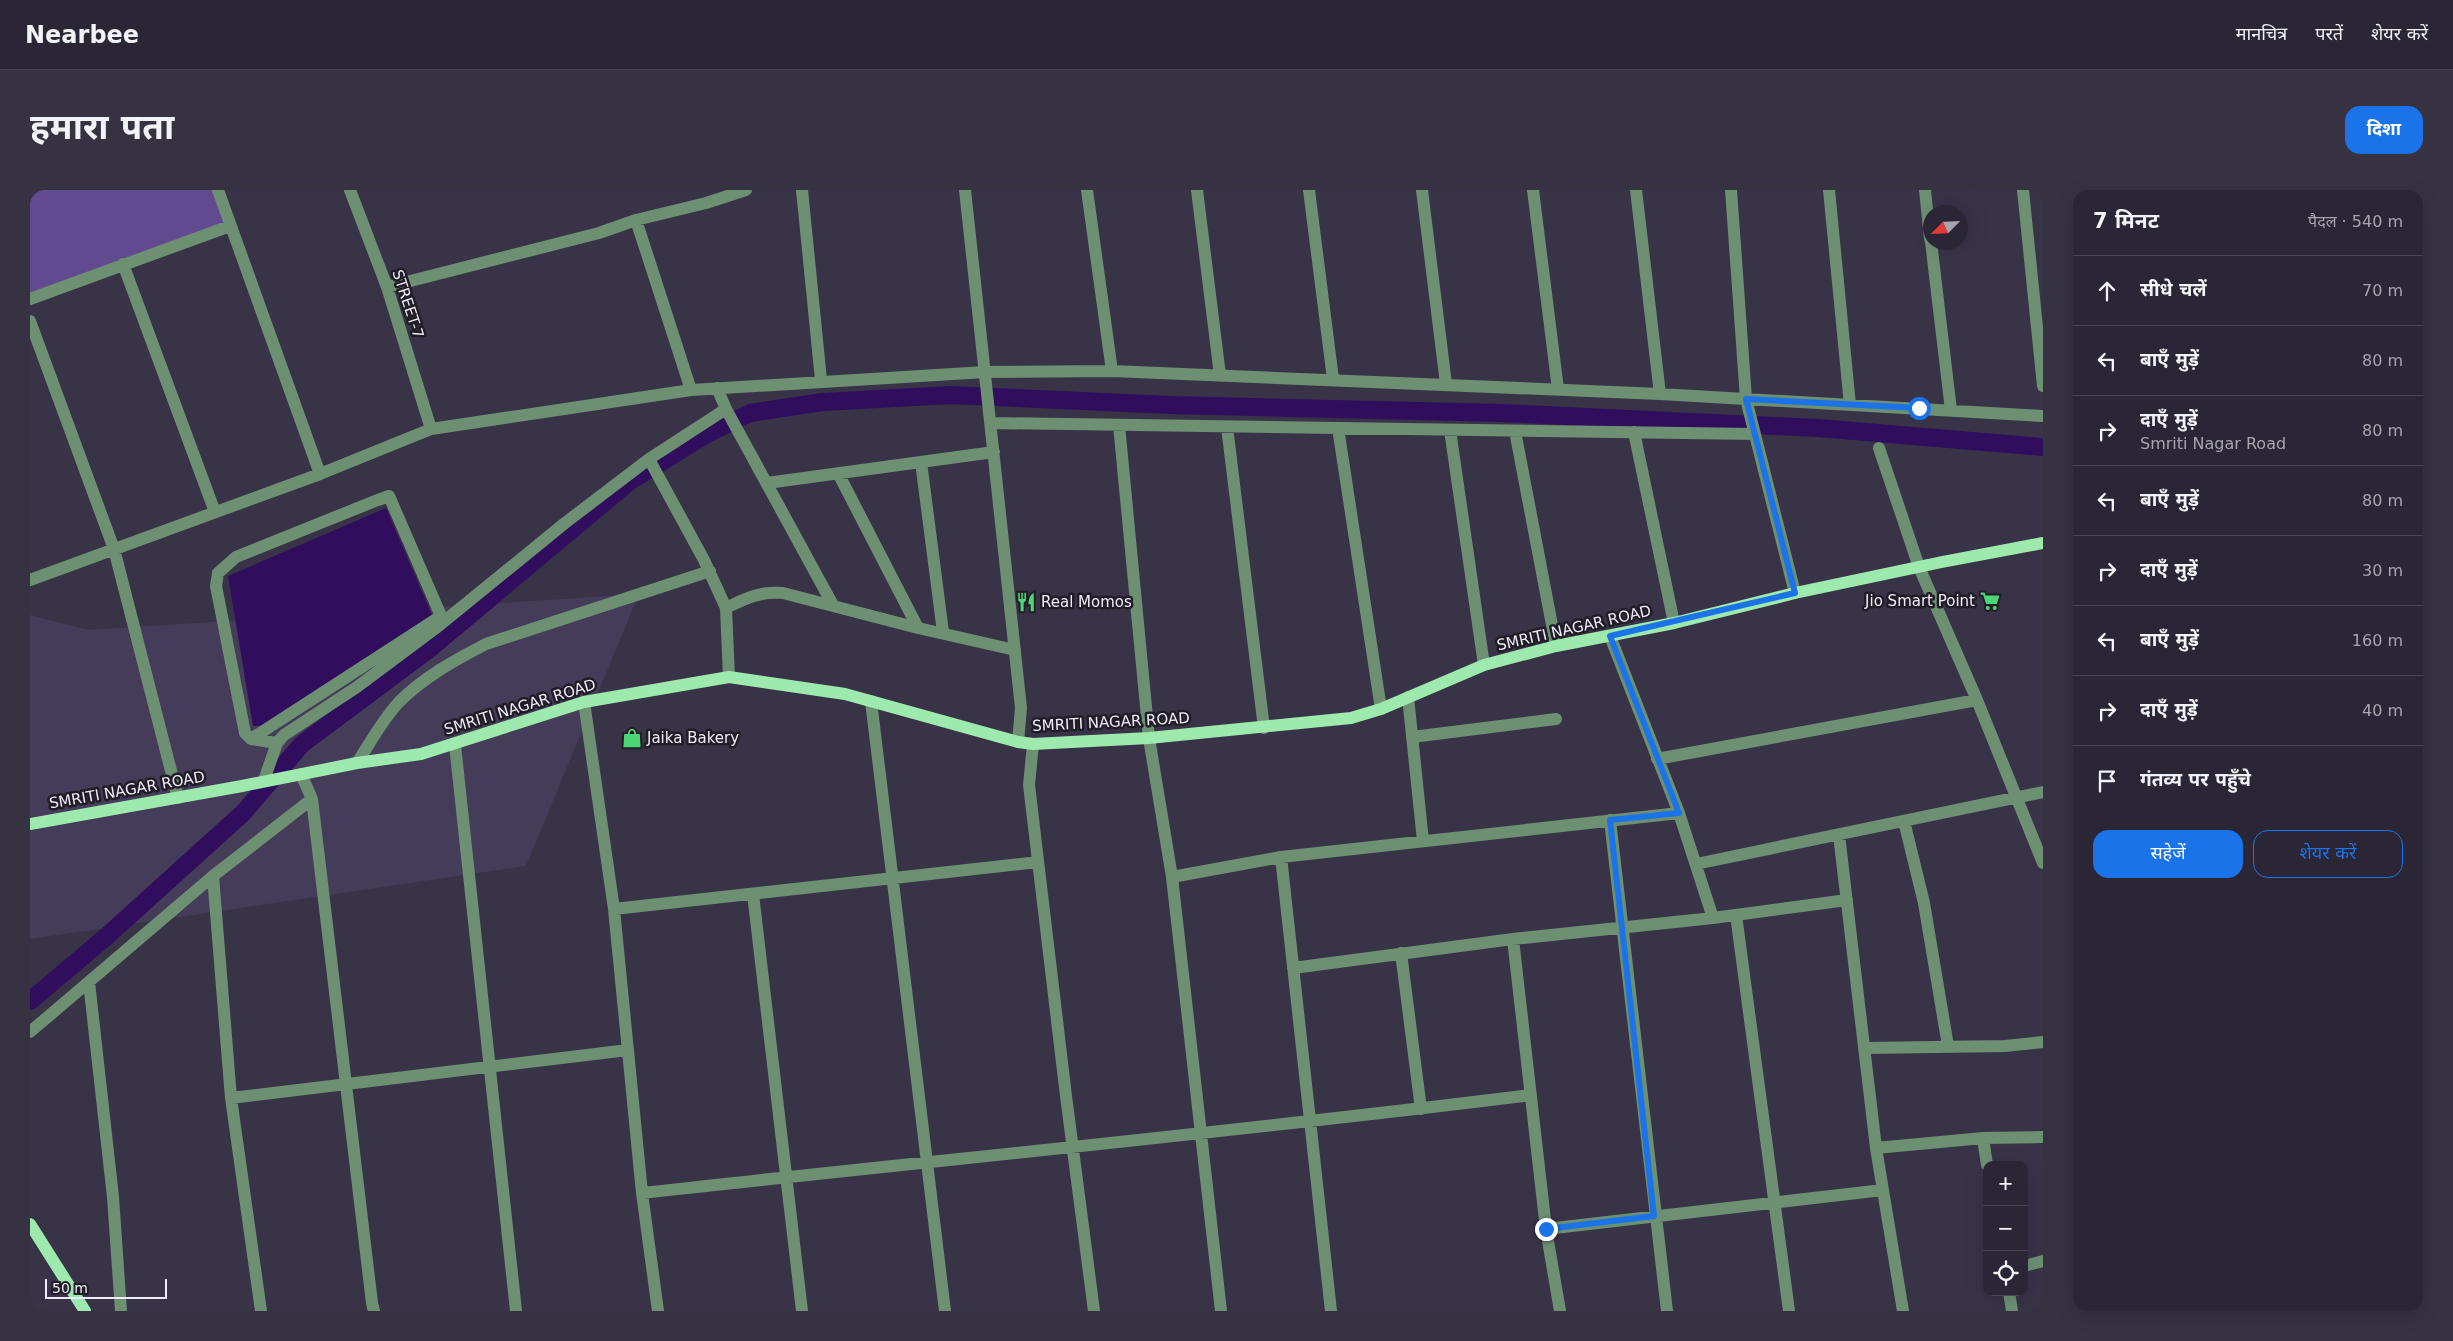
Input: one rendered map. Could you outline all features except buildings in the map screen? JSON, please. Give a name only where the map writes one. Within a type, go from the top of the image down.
[{"type":"main road","name":"SMRITI NAGAR ROAD","points":[[30,824],[178,798],[357,763],[421,754],[455,745],[584,702],[729,677],[845,694],[1018,742],[1033,744],[1148,738],[1351,718],[1381,709],[1484,665],[1556,646],[1674,623],[1795,593],[2043,543]]},
{"type":"main road","points":[[30,1224],[85,1311]]},
{"type":"street","points":[[218,190],[320,474]]},
{"type":"street","name":"STREET-7","points":[[350,190],[387,287],[431,429]]},
{"type":"street","points":[[387,287],[599,233],[636,220],[706,203],[746,190]]},
{"type":"street","points":[[802,190],[821,380]]},
{"type":"street","points":[[965,190],[1021,708],[1018,742]]},
{"type":"street","points":[[1087,190],[1112,371]]},
{"type":"street","points":[[1197,190],[1220,374]]},
{"type":"street","points":[[1308,190],[1333,379]]},
{"type":"street","points":[[1422,190],[1446,384]]},
{"type":"street","points":[[1533,190],[1558,389]]},
{"type":"street","points":[[1636,190],[1660,394]]},
{"type":"street","points":[[1731,190],[1746,399],[1795,593]]},
{"type":"street","points":[[1829,190],[1850,405]]},
{"type":"street","points":[[1925,190],[1927,205]]},
{"type":"street","points":[[2023,190],[2043,386]]},
{"type":"street","points":[[636,220],[690,390]]},
{"type":"street","points":[[30,299],[230,226]]},
{"type":"street","points":[[1932,250],[1951,410]]},
{"type":"street","points":[[123,264],[215,512]]},
{"type":"street","points":[[30,321],[114,549],[178,798]]},
{"type":"street","points":[[30,580],[320,474],[431,429],[690,390],[821,380],[985,372],[1112,371],[1558,389],[2043,416]]},
{"type":"street","points":[[717,388],[726,409],[833,605]]},
{"type":"street","points":[[264,780],[277,743],[284,735],[357,687],[447,619],[565,523],[648,459],[726,409]]},
{"type":"street","points":[[991,423],[1755,434]]},
{"type":"street","points":[[1119,425],[1148,738],[1172,876],[1221,1311]]},
{"type":"street","points":[[1226,426],[1264,728]]},
{"type":"street","points":[[1338,428],[1381,709]]},
{"type":"street","points":[[1450,430],[1484,665]]},
{"type":"street","points":[[1515,430],[1556,646]]},
{"type":"street","points":[[1634,432],[1674,623]]},
{"type":"street","points":[[1879,448],[1919,567],[1977,700],[2043,862]]},
{"type":"street","points":[[767,483],[994,452]]},
{"type":"street","points":[[648,459],[710,571],[726,608],[729,677]]},
{"type":"street","points":[[921,462],[943,632]]},
{"type":"street","points":[[838,473],[918,628]]},
{"type":"street","points":[[251,739],[440,616],[389,496],[236,557],[218,573],[216,586],[241,722],[245,733],[251,739],[277,743]]},
{"type":"street","points":[[403,514],[447,619]]},
{"type":"street","points":[[357,763],[398,703],[424,680],[455,660],[486,644],[710,571]]},
{"type":"street","points":[[726,608],[745,598],[766,592],[783,593],[918,628],[943,632],[1015,650]]},
{"type":"street","points":[[1610,636],[1679,813],[1713,918]]},
{"type":"street","points":[[1408,697],[1424,841]]},
{"type":"street","points":[[1657,759],[1977,700]]},
{"type":"street","points":[[871,701],[945,1311]]},
{"type":"street","points":[[584,702],[614,909],[642,1193],[658,1311]]},
{"type":"street","points":[[1412,737],[1556,719]]},
{"type":"street","points":[[1033,744],[1029,785],[1072,1146],[1094,1311]]},
{"type":"street","points":[[455,745],[516,1311]]},
{"type":"street","points":[[301,774],[312,799],[344,1084],[374,1311]]},
{"type":"street","points":[[1696,864],[2043,792]]},
{"type":"street","points":[[30,1032],[213,876],[312,799]]},
{"type":"street","points":[[1172,876],[1281,857],[1679,813]]},
{"type":"street","points":[[1610,820],[1654,1216],[1667,1311]]},
{"type":"street","points":[[1904,821],[1924,903],[1948,1046]]},
{"type":"street","points":[[1839,835],[1876,1148],[1903,1311]]},
{"type":"street","points":[[1281,857],[1331,1311]]},
{"type":"street","points":[[614,909],[1038,862]]},
{"type":"street","points":[[213,876],[230,1098],[261,1311]]},
{"type":"street","points":[[752,894],[802,1311]]},
{"type":"street","points":[[1293,968],[1513,939],[1713,918],[1847,900]]},
{"type":"street","points":[[1736,915],[1789,1311]]},
{"type":"street","points":[[1513,939],[1546,1229],[1560,1311]]},
{"type":"street","points":[[1401,954],[1421,1109]]},
{"type":"street","points":[[89,982],[113,1197],[121,1311]]},
{"type":"street","points":[[1864,1048],[2005,1046],[2043,1042]]},
{"type":"street","points":[[230,1098],[628,1050]]},
{"type":"street","points":[[642,1193],[1072,1146],[1200,1135],[1531,1095]]},
{"type":"street","points":[[1876,1148],[1982,1138],[2043,1137]]},
{"type":"street","points":[[1982,1138],[1986,1161]]},
{"type":"street","points":[[1546,1229],[1883,1190]]},
{"type":"street","points":[[2028,1265],[2043,1261]]},
{"type":"street","points":[[2010,1296],[2012,1311]]},
{"type":"shaded area","points":[[30,190],[217,190],[230,226],[30,299]]},
{"type":"shaded area","points":[[386,508],[432,615],[262,726],[253,726],[228,576]]},
{"type":"shaded area","points":[[639,594],[526,866],[30,939],[30,615],[89,630]]},
{"type":"waterway","points":[[30,1001],[107,936],[243,813],[302,744],[428,650],[630,481],[705,435],[750,413],[823,402],[951,395],[1171,405],[1503,413],[1818,428],[2043,447]]},
{"type":"place","name":"Jio Smart Point","points":[[1990,601]]},
{"type":"place","name":"Real Momos","points":[[1026,602]]},
{"type":"place","name":"Jaika Bakery","points":[[632,738]]},
{"type":"route","points":[[1546,1229],[1654,1216],[1610,820],[1679,813],[1610,636],[1674,623],[1795,593],[1746,399],[1919,408]]}]
